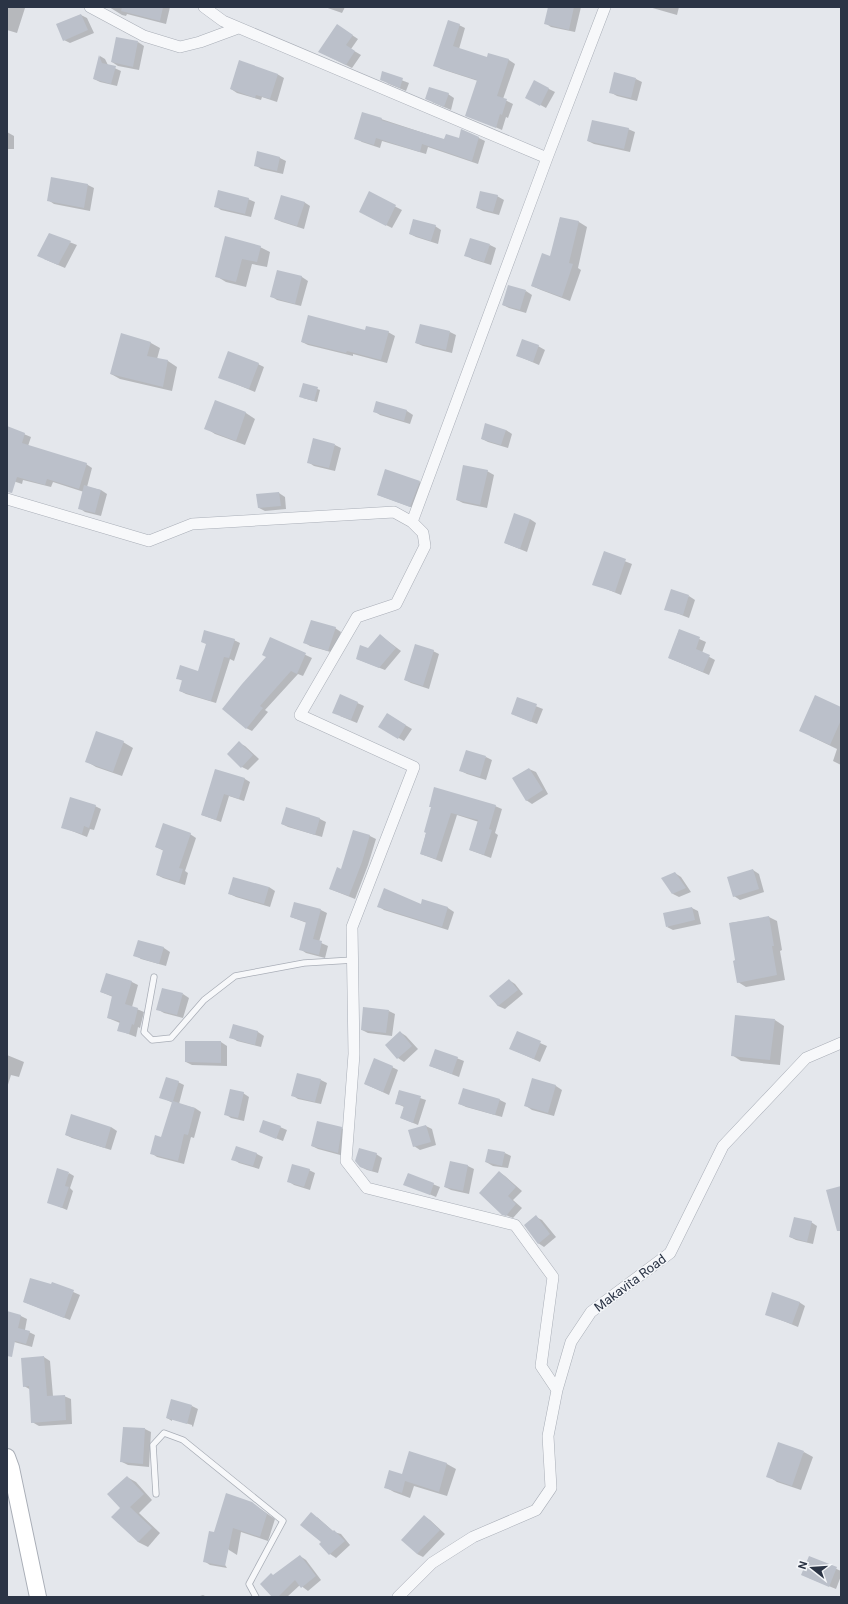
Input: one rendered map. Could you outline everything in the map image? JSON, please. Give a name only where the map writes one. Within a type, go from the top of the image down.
[{"type":"main road","points":[[7,1457],[11,1468],[38,1597]]},
{"type":"street","points":[[90,7],[144,36],[180,47],[200,42],[238,28]]},
{"type":"street","points":[[204,7],[223,22],[547,158]]},
{"type":"street","points":[[412,522],[547,158],[605,7]]},
{"type":"street","points":[[7,499],[149,541],[192,524],[394,512],[412,522],[423,533],[425,546],[396,604],[357,616],[300,715],[414,767],[352,927],[354,960],[354,1054],[346,1161],[367,1188],[515,1225],[553,1277],[541,1366],[557,1390]]},
{"type":"street","name":"Makavita Road","points":[[398,1597],[432,1563],[467,1540],[536,1510],[550,1488],[548,1436],[557,1390],[571,1342],[591,1312],[670,1253],[723,1146],[806,1058],[841,1043]]},
{"type":"lane","points":[[154,977],[144,1032],[152,1040],[171,1038],[204,1000],[235,976],[304,963],[354,960]]},
{"type":"lane","points":[[156,1494],[153,1445],[164,1433],[183,1440],[283,1521],[248,1584],[256,1597]]},
{"type":"building","points":[[122,7],[163,7],[160,21],[121,11]]},
{"type":"building","points":[[548,7],[574,7],[569,30],[544,24]]},
{"type":"building","points":[[81,14],[88,30],[63,41],[56,24]]},
{"type":"building","points":[[448,20],[460,24],[453,46],[487,57],[488,53],[509,59],[497,96],[507,99],[502,115],[500,114],[496,128],[465,116],[477,80],[433,66]]},
{"type":"building","points":[[337,24],[353,35],[346,45],[355,51],[346,65],[318,52]]},
{"type":"building","points":[[116,37],[138,41],[133,67],[111,62]]},
{"type":"building","points":[[99,55],[102,63],[116,66],[111,84],[93,79]]},
{"type":"building","points":[[239,60],[278,74],[270,99],[256,95],[255,98],[230,89]]},
{"type":"building","points":[[382,71],[403,78],[400,88],[380,80]]},
{"type":"building","points":[[614,72],[636,78],[631,98],[609,93]]},
{"type":"building","points":[[534,80],[549,88],[540,106],[525,98]]},
{"type":"building","points":[[429,87],[449,93],[444,107],[425,99]]},
{"type":"building","points":[[362,112],[382,118],[381,120],[444,139],[446,134],[459,138],[461,129],[479,137],[472,161],[422,144],[420,152],[376,138],[374,145],[354,139]]},
{"type":"building","points":[[592,120],[629,128],[624,149],[587,141]]},
{"type":"building","points":[[257,151],[280,157],[277,171],[254,166]]},
{"type":"building","points":[[51,177],[88,184],[84,208],[47,201]]},
{"type":"building","points":[[218,190],[249,198],[245,214],[214,207]]},
{"type":"building","points":[[369,191],[396,205],[386,226],[359,212]]},
{"type":"building","points":[[480,191],[498,195],[493,212],[476,208]]},
{"type":"building","points":[[281,195],[305,202],[297,226],[274,219]]},
{"type":"building","points":[[560,217],[579,221],[569,263],[573,264],[562,297],[531,286],[542,253],[550,256]]},
{"type":"building","points":[[413,219],[436,225],[431,241],[409,234]]},
{"type":"building","points":[[49,233],[71,241],[58,265],[37,256]]},
{"type":"building","points":[[225,236],[261,246],[257,262],[242,259],[236,282],[215,277]]},
{"type":"building","points":[[470,238],[490,244],[484,262],[464,256]]},
{"type":"building","points":[[277,270],[302,276],[295,304],[270,297]]},
{"type":"building","points":[[508,285],[526,290],[520,310],[502,305]]},
{"type":"building","points":[[308,315],[365,330],[366,326],[389,331],[381,360],[347,351],[346,353],[301,342]]},
{"type":"building","points":[[420,324],[450,331],[446,350],[415,343]]},
{"type":"building","points":[[121,333],[151,342],[147,356],[168,360],[163,387],[110,374]]},
{"type":"building","points":[[522,339],[539,345],[533,362],[516,356]]},
{"type":"building","points":[[228,351],[259,363],[249,389],[218,378]]},
{"type":"building","points":[[303,383],[318,387],[314,401],[299,397]]},
{"type":"building","points":[[215,400],[246,412],[236,441],[204,429]]},
{"type":"building","points":[[376,401],[407,410],[404,421],[373,412]]},
{"type":"building","points":[[485,423],[506,430],[501,445],[481,439]]},
{"type":"building","points":[[7,426],[25,433],[22,443],[87,463],[79,489],[47,479],[45,485],[17,477],[12,493],[7,492]]},
{"type":"building","points":[[313,438],[335,444],[329,468],[307,463]]},
{"type":"building","points":[[463,465],[488,470],[480,505],[456,500]]},
{"type":"building","points":[[385,469],[420,481],[410,507],[377,495]]},
{"type":"building","points":[[84,485],[101,490],[95,513],[78,509]]},
{"type":"building","points":[[279,492],[281,506],[258,508],[256,494]]},
{"type":"building","points":[[514,513],[530,519],[520,549],[504,543]]},
{"type":"building","points":[[604,551],[626,559],[615,592],[592,585]]},
{"type":"building","points":[[671,589],[689,595],[683,615],[664,610]]},
{"type":"building","points":[[311,620],[336,627],[328,651],[303,643]]},
{"type":"building","points":[[679,629],[700,637],[696,649],[710,655],[703,672],[668,658]]},
{"type":"building","points":[[204,630],[235,639],[229,658],[224,657],[211,701],[179,691],[182,680],[176,679],[180,665],[198,671],[206,644],[201,642]]},
{"type":"building","points":[[380,634],[396,648],[379,668],[356,659],[360,645],[368,648]]},
{"type":"building","points":[[270,637],[306,653],[297,674],[291,671],[260,706],[263,708],[246,729],[222,709],[266,657],[262,655]]},
{"type":"building","points":[[415,644],[434,650],[423,686],[404,680]]},
{"type":"building","points":[[340,694],[358,702],[351,720],[332,713]]},
{"type":"building","points":[[815,695],[841,707],[841,720],[830,745],[799,731]]},
{"type":"building","points":[[517,697],[537,704],[531,722],[511,714]]},
{"type":"building","points":[[387,713],[406,725],[398,739],[378,727]]},
{"type":"building","points":[[96,731],[124,741],[113,772],[85,762]]},
{"type":"building","points":[[239,741],[253,755],[241,768],[227,754]]},
{"type":"building","points":[[466,750],[486,756],[480,777],[459,771]]},
{"type":"building","points":[[529,768],[543,790],[526,801],[512,778]]},
{"type":"building","points":[[215,769],[245,778],[239,799],[224,794],[216,820],[201,815]]},
{"type":"building","points":[[434,787],[496,805],[489,829],[492,830],[484,855],[469,850],[478,820],[451,813],[436,859],[420,854],[426,833],[424,832],[431,807],[429,807]]},
{"type":"building","points":[[70,797],[96,805],[89,828],[84,826],[82,834],[61,828]]},
{"type":"building","points":[[286,807],[320,818],[315,835],[281,824]]},
{"type":"building","points":[[163,823],[191,833],[179,868],[183,869],[179,882],[156,875],[163,850],[155,847]]},
{"type":"building","points":[[353,830],[370,835],[362,862],[349,896],[329,889],[337,867],[341,869]]},
{"type":"building","points":[[753,869],[759,889],[733,897],[727,877]]},
{"type":"building","points":[[675,872],[686,888],[672,894],[661,878]]},
{"type":"building","points":[[233,877],[269,887],[264,904],[228,894]]},
{"type":"building","points":[[384,888],[421,904],[422,899],[448,907],[442,927],[377,907]]},
{"type":"building","points":[[294,902],[321,909],[313,939],[322,941],[319,955],[299,950],[306,922],[290,917]]},
{"type":"building","points":[[692,907],[695,920],[666,927],[663,913]]},
{"type":"building","points":[[769,916],[777,975],[737,983],[729,923]]},
{"type":"building","points":[[138,940],[164,947],[159,964],[133,956]]},
{"type":"building","points":[[106,973],[132,981],[125,1004],[138,1008],[134,1025],[132,1024],[129,1034],[117,1031],[120,1021],[107,1018],[112,996],[100,992]]},
{"type":"building","points":[[509,979],[518,990],[498,1006],[489,996]]},
{"type":"building","points":[[162,988],[183,993],[177,1015],[156,1010]]},
{"type":"building","points":[[363,1007],[389,1010],[386,1033],[361,1030]]},
{"type":"building","points":[[735,1015],[775,1019],[770,1060],[731,1056]]},
{"type":"building","points":[[233,1024],[258,1031],[255,1045],[229,1038]]},
{"type":"building","points":[[400,1031],[412,1046],[397,1059],[385,1045]]},
{"type":"building","points":[[517,1031],[541,1041],[534,1059],[509,1049]]},
{"type":"building","points":[[185,1041],[221,1041],[221,1063],[185,1062]]},
{"type":"building","points":[[435,1049],[458,1057],[452,1074],[429,1066]]},
{"type":"building","points":[[374,1058],[393,1066],[383,1092],[364,1084]]},
{"type":"building","points":[[297,1073],[321,1079],[315,1102],[291,1096]]},
{"type":"building","points":[[166,1077],[179,1081],[173,1101],[195,1108],[188,1135],[184,1134],[178,1161],[150,1154],[155,1135],[161,1137],[172,1102],[159,1098]]},
{"type":"building","points":[[532,1078],[556,1085],[548,1113],[524,1106]]},
{"type":"building","points":[[463,1088],[500,1099],[495,1115],[458,1104]]},
{"type":"building","points":[[230,1089],[244,1092],[238,1118],[224,1115]]},
{"type":"building","points":[[399,1090],[421,1096],[413,1123],[400,1118],[404,1106],[395,1104]]},
{"type":"building","points":[[71,1114],[111,1127],[105,1148],[65,1135]]},
{"type":"building","points":[[263,1120],[281,1126],[276,1139],[259,1132]]},
{"type":"building","points":[[317,1121],[342,1127],[338,1153],[311,1146]]},
{"type":"building","points":[[426,1125],[431,1142],[413,1147],[408,1130]]},
{"type":"building","points":[[236,1146],[257,1153],[253,1166],[231,1160]]},
{"type":"building","points":[[359,1148],[377,1153],[372,1171],[360,1167],[355,1161]]},
{"type":"building","points":[[488,1149],[505,1152],[502,1166],[485,1162]]},
{"type":"building","points":[[450,1161],[468,1165],[463,1191],[444,1187]]},
{"type":"building","points":[[292,1164],[310,1169],[304,1187],[287,1182]]},
{"type":"building","points":[[57,1168],[69,1172],[65,1186],[69,1187],[62,1208],[47,1203]]},
{"type":"building","points":[[499,1171],[516,1187],[508,1196],[516,1204],[506,1216],[502,1215],[479,1193]]},
{"type":"building","points":[[408,1173],[434,1183],[430,1195],[403,1185]]},
{"type":"building","points":[[841,1186],[841,1231],[837,1231],[826,1190]]},
{"type":"building","points":[[536,1215],[550,1234],[538,1244],[524,1225]]},
{"type":"building","points":[[794,1217],[812,1221],[807,1242],[789,1237]]},
{"type":"building","points":[[30,1278],[51,1284],[52,1282],[74,1290],[64,1318],[23,1302]]},
{"type":"building","points":[[772,1292],[800,1302],[792,1324],[765,1315]]},
{"type":"building","points":[[7,1311],[21,1315],[18,1328],[30,1331],[26,1344],[15,1341],[12,1357],[7,1356]]},
{"type":"building","points":[[44,1356],[47,1396],[65,1395],[66,1420],[31,1423],[29,1386],[23,1387],[21,1358]]},
{"type":"building","points":[[171,1399],[192,1405],[187,1424],[166,1418]]},
{"type":"building","points":[[123,1427],[145,1428],[143,1464],[120,1462]]},
{"type":"building","points":[[778,1442],[804,1451],[792,1486],[766,1477]]},
{"type":"building","points":[[409,1451],[447,1463],[439,1492],[405,1481],[402,1493],[384,1488],[389,1470],[402,1474]]},
{"type":"building","points":[[127,1476],[144,1494],[130,1507],[152,1528],[138,1542],[111,1517],[120,1508],[107,1494]]},
{"type":"building","points":[[226,1493],[252,1502],[267,1514],[260,1537],[233,1528],[225,1566],[203,1562],[209,1531],[214,1532]]},
{"type":"building","points":[[311,1512],[333,1531],[334,1530],[345,1541],[329,1555],[319,1544],[321,1542],[300,1525]]},
{"type":"building","points":[[424,1515],[440,1530],[417,1554],[401,1540]]},
{"type":"building","points":[[300,1555],[316,1576],[301,1588],[295,1580],[278,1597],[272,1597],[260,1584],[271,1573],[273,1575]]},
{"type":"building","points":[[809,1556],[837,1567],[829,1587],[801,1575]]}]
